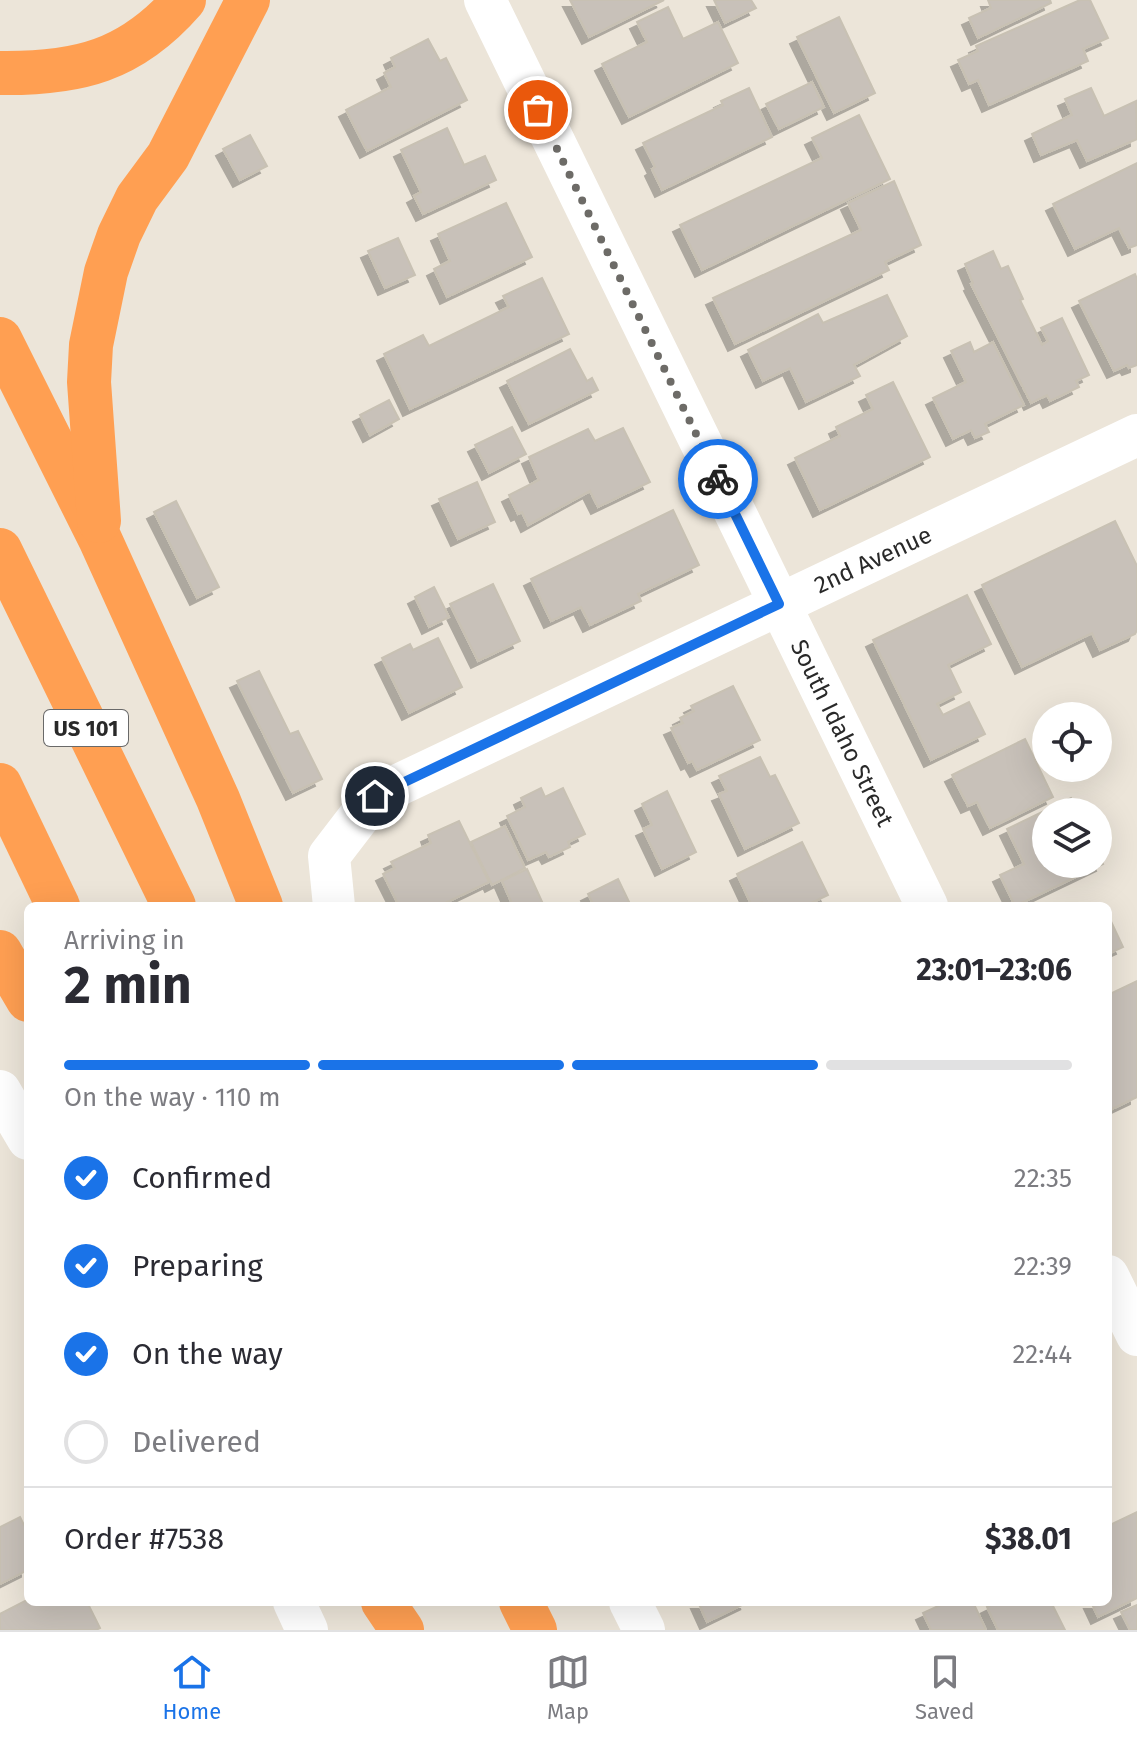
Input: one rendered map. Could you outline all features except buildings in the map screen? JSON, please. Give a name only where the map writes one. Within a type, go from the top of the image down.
[{"type":"highway","points":[[0,73],[74,69],[110,56],[143,38],[184,0]]},
{"type":"highway","points":[[100,539],[89,382],[91,345],[106,272],[137,198],[168,156],[248,0]]},
{"type":"highway","points":[[0,339],[100,539],[218,799],[259,902]]},
{"type":"highway","name":"US 101","points":[[0,550],[172,902]]},
{"type":"highway","points":[[0,785],[56,902]]},
{"type":"highway","points":[[0,952],[24,993]]},
{"type":"highway","points":[[386,1606],[402,1630]]},
{"type":"highway","points":[[399,1606],[411,1630]]},
{"type":"highway","points":[[523,1606],[535,1630]]},
{"type":"street","name":"South Idaho Street","points":[[485,0],[925,902]]},
{"type":"street","name":"2nd Avenue","points":[[334,902],[329,856],[375,796],[1137,435]]},
{"type":"street","points":[[0,1091],[24,1132]]},
{"type":"street","points":[[1112,1284],[1137,1335]]},
{"type":"street","points":[[296,1606],[307,1630]]},
{"type":"street","points":[[632,1606],[644,1630]]},
{"type":"way so far","points":[[538,110],[718,479]]},
{"type":"route","points":[[375,796],[779,604],[718,479]]}]
